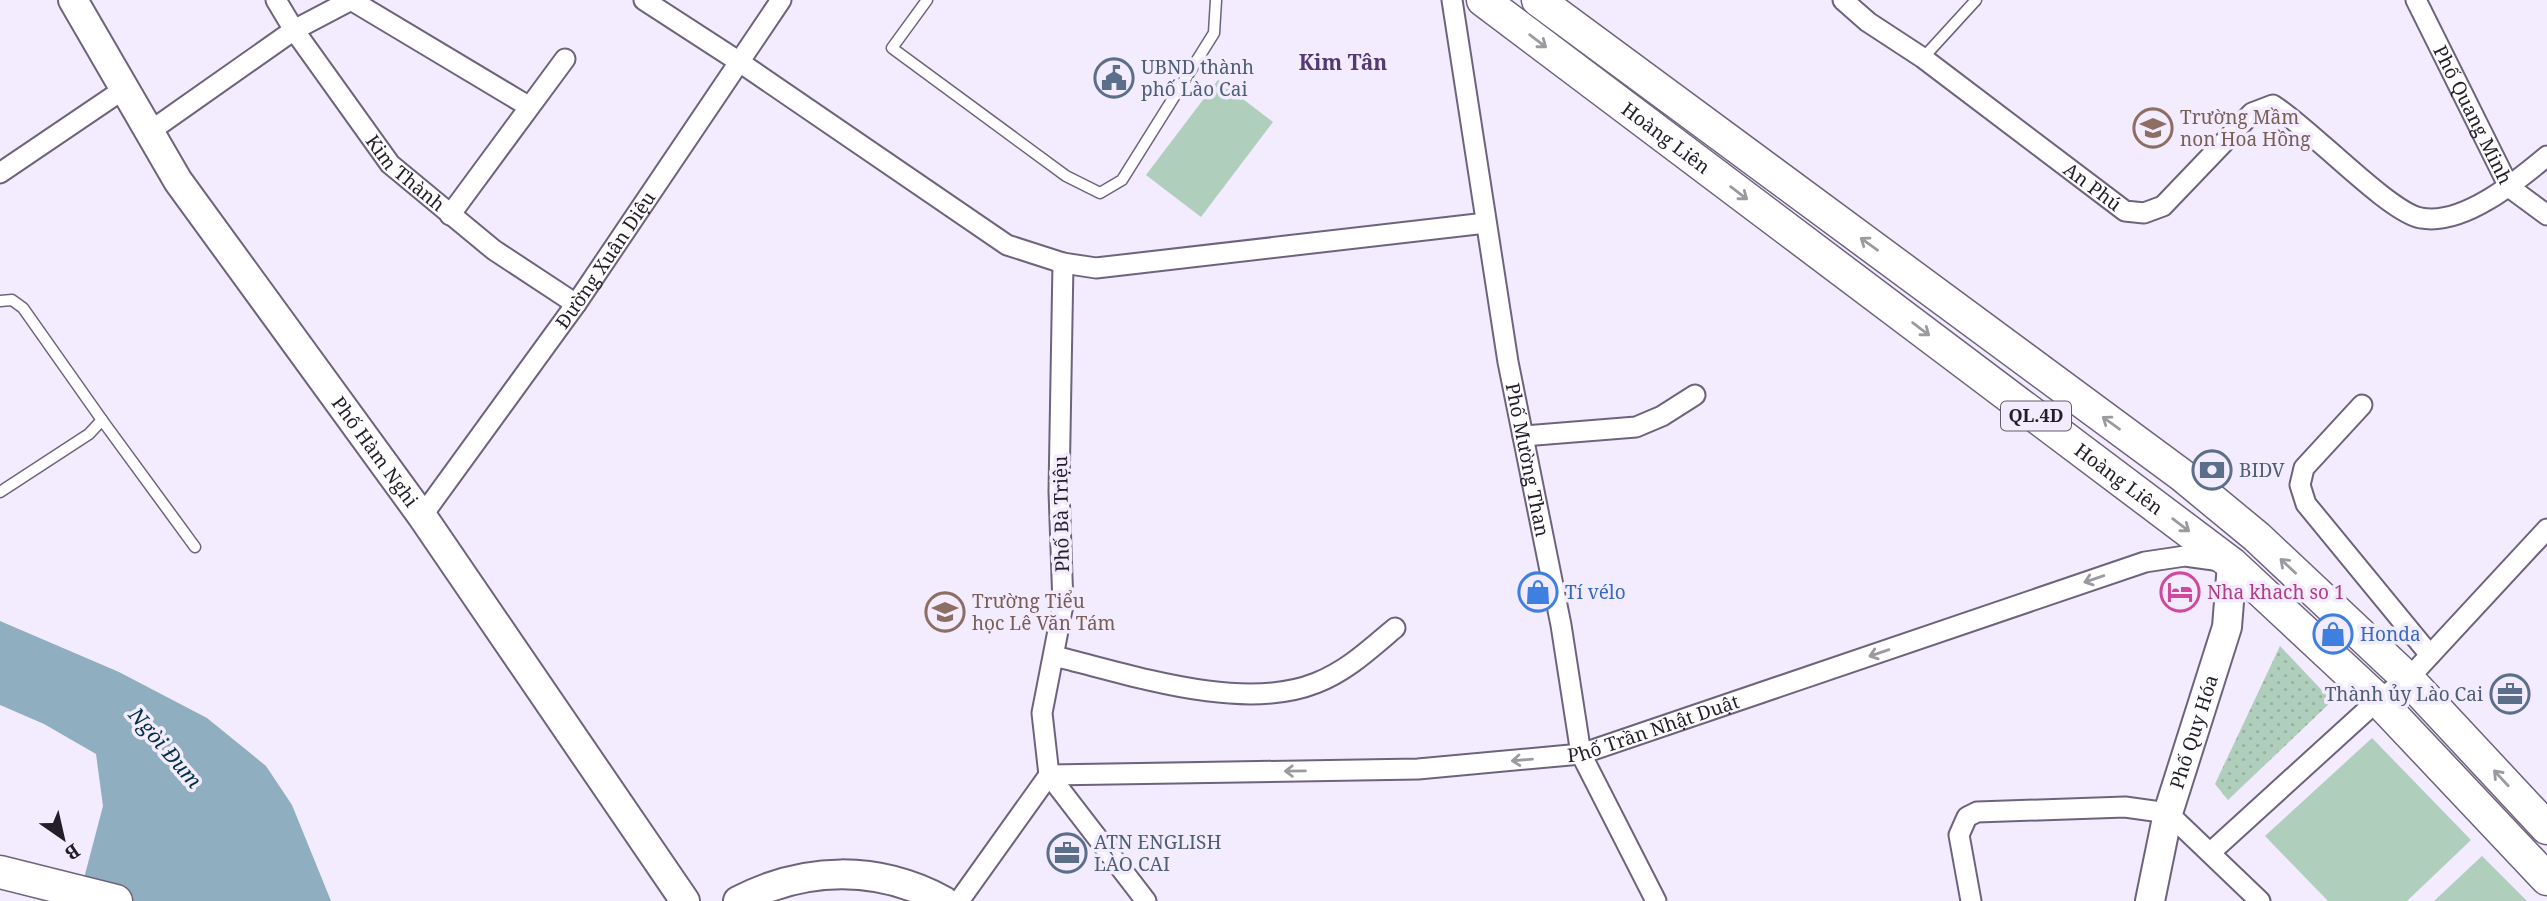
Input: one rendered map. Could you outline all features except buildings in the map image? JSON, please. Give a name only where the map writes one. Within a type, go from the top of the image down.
[{"type":"main road","name":"Phố Hàm Nghi","points":[[73,0],[178,181],[422,516],[685,901]]},
{"type":"main road","name":"Hoàng Liên","points":[[1483,0],[2232,564],[2378,701],[2547,879]]},
{"type":"main road","name":"Hoàng Liên","points":[[1538,0],[2183,476],[2257,537],[2408,679],[2547,828]]},
{"type":"main road","points":[[2232,564],[2257,537]]},
{"type":"main road","name":"Phố Quy Hóa","points":[[2150,901],[2168,813],[2220,653],[2231,601],[2232,564]]},
{"type":"main road","points":[[0,872],[116,901]]},
{"type":"main road","points":[[738,901],[782,882],[827,873],[872,875],[916,886],[944,901]]},
{"type":"street","name":"Kim Thành","points":[[276,0],[294,30],[390,164],[494,250],[576,304]]},
{"type":"street","points":[[149,132],[294,30],[351,0],[528,106]]},
{"type":"street","points":[[644,0],[1007,245],[1063,263],[1096,268],[1486,223]]},
{"type":"street","name":"Đường Xuân Diệu","points":[[422,516],[576,304],[781,0]]},
{"type":"street","name":"Phố Mường Than","points":[[1452,0],[1486,223],[1523,436],[1561,625],[1581,754],[1656,901]]},
{"type":"street","name":"An Phú","points":[[1843,0],[1868,22],[1923,58],[2125,211],[2144,213],[2163,206],[2252,113],[2273,105],[2293,117],[2396,206],[2420,219],[2444,218],[2470,209],[2509,187],[2547,156]]},
{"type":"street","name":"Phố Quang Minh","points":[[2416,0],[2509,187],[2547,215]]},
{"type":"street","points":[[450,215],[565,59]]},
{"type":"street","points":[[0,173],[124,89]]},
{"type":"street","name":"Phố Bà Triệu","points":[[1049,775],[1042,713],[1063,606],[1059,491],[1063,263]]},
{"type":"street","points":[[1523,436],[1636,427],[1662,416],[1695,395]]},
{"type":"street","points":[[2362,405],[2304,468],[2300,485],[2306,504],[2430,655]]},
{"type":"street","points":[[2211,852],[2378,701],[2408,679],[2547,529]]},
{"type":"street","name":"Phố Trần Nhật Duật","points":[[1049,775],[1418,768],[1581,754],[2145,562],[2185,556],[2232,564]]},
{"type":"street","points":[[1054,656],[1154,681],[1268,694],[1315,684],[1350,666],[1395,628]]},
{"type":"street","points":[[959,901],[1049,775],[1146,901]]},
{"type":"street","points":[[1971,901],[1959,835],[1967,817],[1977,812],[2125,807],[2168,813],[2260,901]]},
{"type":"lane","points":[[928,0],[892,48],[1066,176],[1100,193],[1122,180],[1214,33],[1215,1]]},
{"type":"lane","points":[[1923,58],[1976,0]]},
{"type":"lane","points":[[0,301],[12,300],[23,309],[195,547]]},
{"type":"lane","points":[[0,492],[89,434],[102,420]]},
{"type":"green space","points":[[1218,80],[1273,122],[1201,217],[1146,175]]},
{"type":"green space","points":[[2280,646],[2332,701],[2228,800],[2215,784]]},
{"type":"green space","points":[[2372,738],[2471,840],[2407,901],[2328,901],[2265,836]]},
{"type":"green space","points":[[2482,856],[2527,901],[2434,901]]},
{"type":"water","name":"Ngòi Đum","points":[[0,621],[119,672],[207,718],[266,766],[292,805],[331,901],[78,901],[103,806],[96,754],[44,724],[0,705]]},
{"type":"place","name":"UBND thành phố Lào Cai","points":[[1114,78]]},
{"type":"place","name":"Trường Mầm non Hoa Hồng","points":[[2153,128]]},
{"type":"place","name":"BIDV","points":[[2212,470]]},
{"type":"place","name":"Tí vélo","points":[[1538,592]]},
{"type":"place","name":"Nha khach so 1","points":[[2180,592]]},
{"type":"place","name":"Trường Tiểu học Lê Văn Tám","points":[[945,612]]},
{"type":"place","name":"Honda","points":[[2333,634]]},
{"type":"place","name":"Thành ủy Lào Cai","points":[[2510,694]]},
{"type":"place","name":"ATN ENGLISH LÀO CAI","points":[[1067,853]]},
{"type":"district","name":"Kim Tân","points":[[1343,63]]}]
